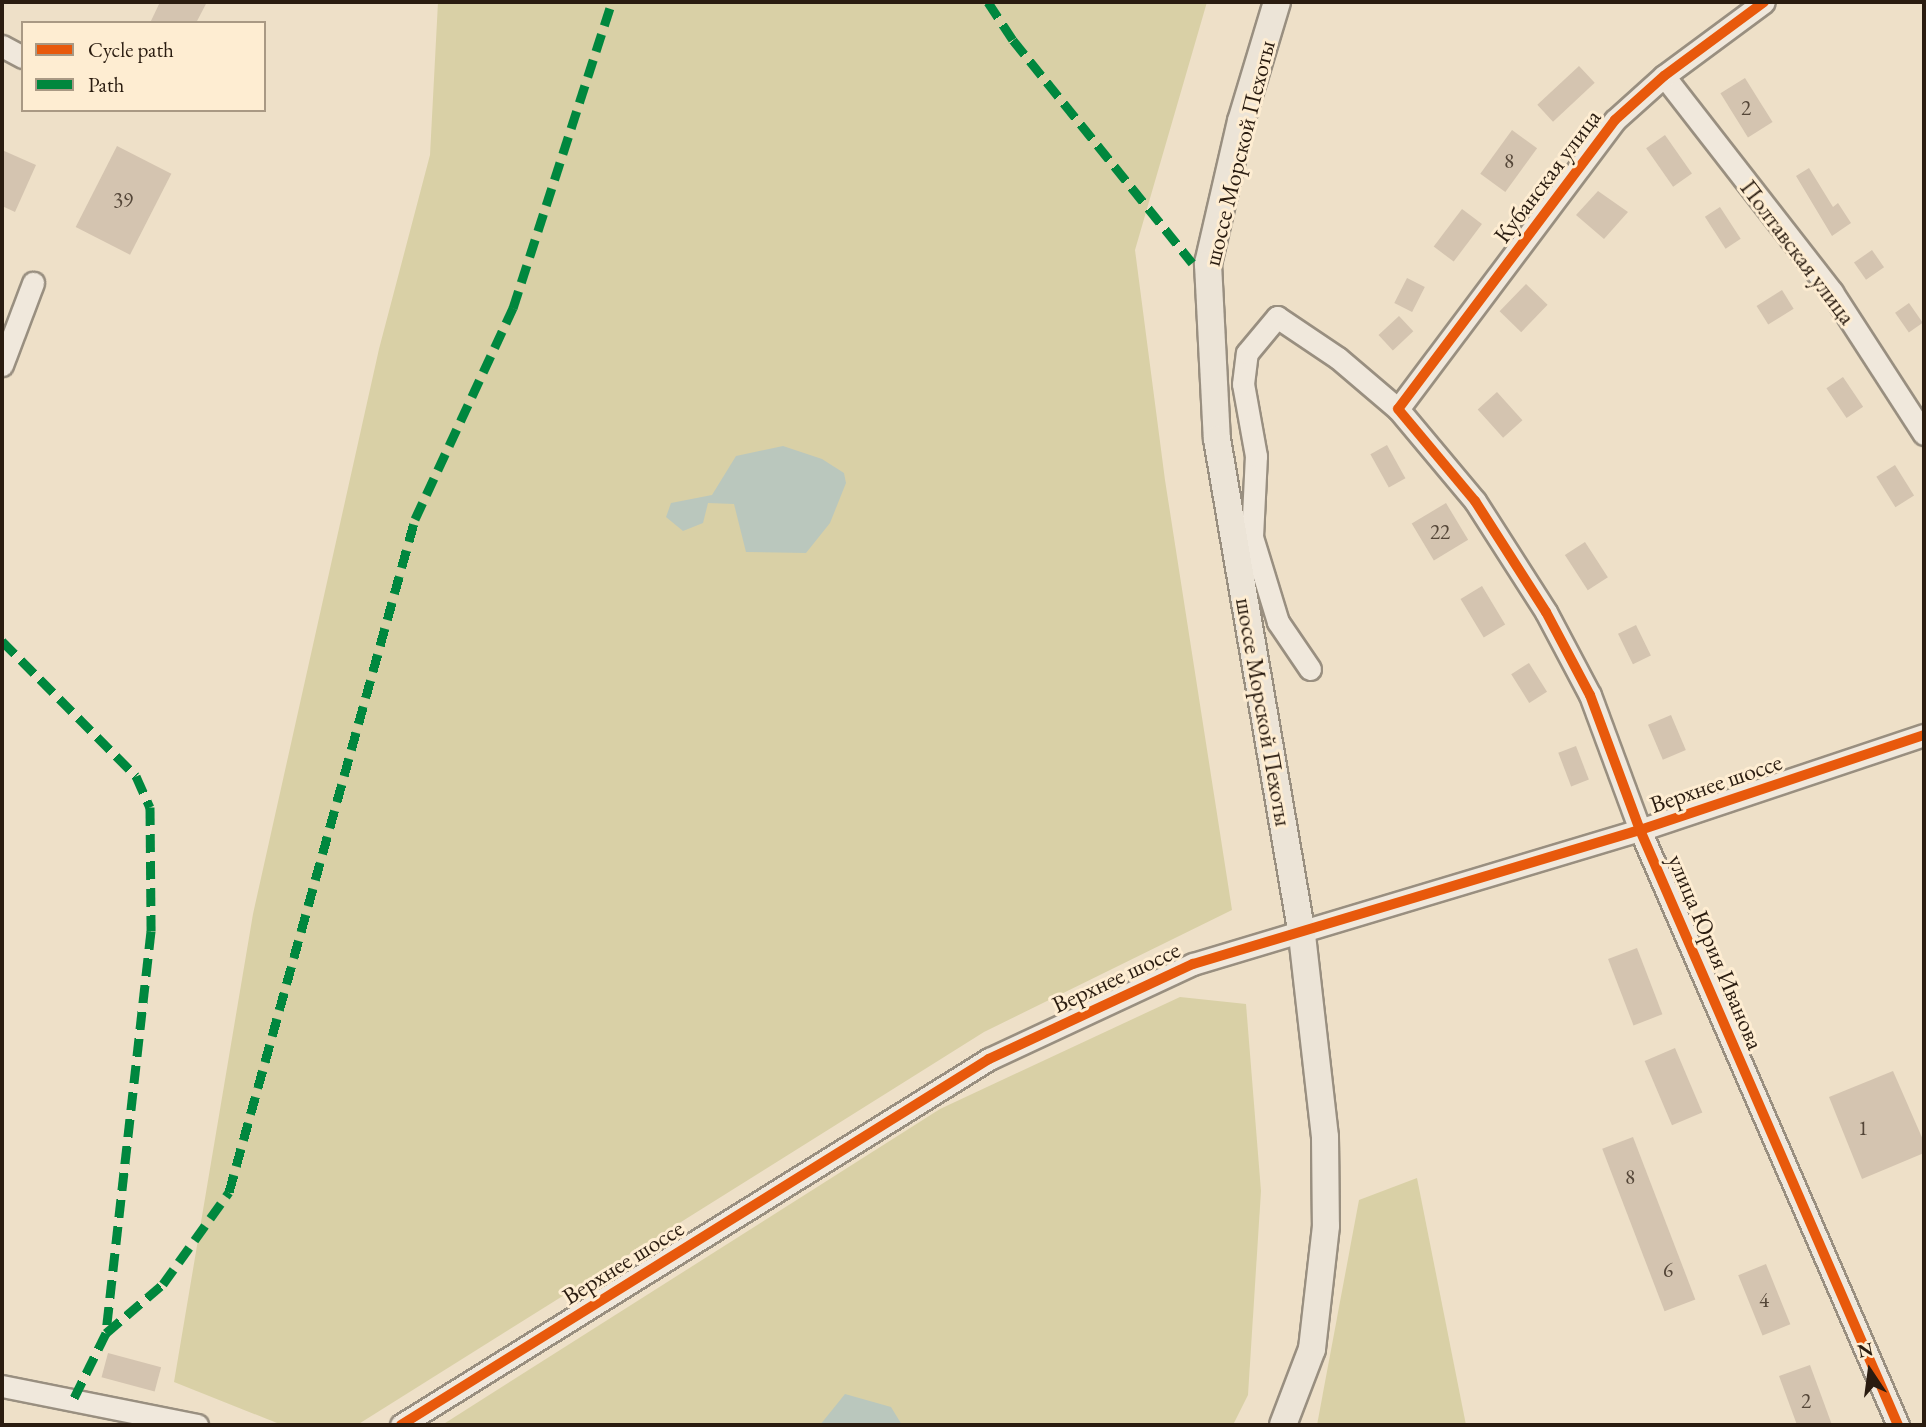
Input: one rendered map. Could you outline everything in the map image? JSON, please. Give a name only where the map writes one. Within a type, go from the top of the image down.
[{"type":"main road","name":"шоссе Морской Пехоты","points":[[1277,2],[1241,121],[1208,264],[1209,329],[1217,439],[1302,935],[1319,1060],[1326,1226],[1312,1349],[1283,1425]]},
{"type":"street","name":"Кубанская улица","points":[[1398,409],[1615,120],[1664,76],[1764,2]]},
{"type":"street","points":[[2,46],[21,56]]},
{"type":"street","name":"Полтавская улица","points":[[1664,76],[1832,292],[1924,434]]},
{"type":"street","points":[[2,365],[33,283]]},
{"type":"street","name":"улица Юрия Иванова","points":[[1310,669],[1278,622],[1252,537],[1256,456],[1243,384],[1247,353],[1277,317],[1338,358],[1398,409],[1475,500],[1546,612],[1590,695],[1640,830],[1898,1425]]},
{"type":"street","name":"Верхнее шоссе","points":[[401,1425],[989,1059],[1193,964],[1302,935],[1640,830],[1924,735]]},
{"type":"street","points":[[3,1387],[90,1416],[197,1425]]},
{"type":"shaded area","points":[[438,2],[1207,2],[1135,250],[1165,480],[1232,910],[984,1032],[357,1425],[282,1425],[174,1382],[253,914],[379,349],[430,155]]},
{"type":"shaded area","points":[[783,446],[822,459],[844,473],[846,483],[830,523],[806,553],[746,552],[734,504],[708,503],[703,523],[683,531],[666,517],[671,503],[712,495],[736,456]]},
{"type":"shaded area","points":[[1180,997],[1246,1004],[1261,1191],[1248,1395],[1233,1425],[442,1425],[940,1109]]},
{"type":"shaded area","points":[[1417,1178],[1466,1425],[1317,1425],[1359,1200]]},
{"type":"shaded area","points":[[845,1394],[891,1407],[902,1425],[820,1425]]},
{"type":"building","points":[[160,2],[207,2],[197,21],[151,21]]},
{"type":"building","points":[[1579,66],[1595,83],[1553,122],[1537,105]]},
{"type":"building","points":[[1745,78],[1773,122],[1748,137],[1720,93]]},
{"type":"building","points":[[1512,130],[1537,148],[1505,192],[1480,174]]},
{"type":"building","points":[[1665,135],[1692,174],[1673,187],[1646,148]]},
{"type":"building","points":[[117,146],[171,174],[130,255],[76,227]]},
{"type":"building","points":[[2,150],[36,165],[15,212],[2,206]]},
{"type":"building","points":[[1809,168],[1833,207],[1838,203],[1851,223],[1832,236],[1796,176]]},
{"type":"building","points":[[1598,191],[1628,212],[1604,239],[1576,215]]},
{"type":"building","points":[[1720,207],[1741,239],[1726,249],[1705,217]]},
{"type":"building","points":[[1462,209],[1482,224],[1454,262],[1434,247]]},
{"type":"building","points":[[1872,250],[1884,267],[1866,280],[1854,263]]},
{"type":"building","points":[[1407,278],[1425,287],[1412,312],[1394,303]]},
{"type":"building","points":[[1526,284],[1548,305],[1521,332],[1500,311]]},
{"type":"building","points":[[1782,290],[1794,309],[1768,325],[1757,306]]},
{"type":"building","points":[[1909,303],[1923,323],[1909,332],[1895,313]]},
{"type":"building","points":[[1399,316],[1413,331],[1393,350],[1379,335]]},
{"type":"building","points":[[1843,377],[1863,407],[1847,418],[1826,388]]},
{"type":"building","points":[[1497,392],[1522,420],[1503,438],[1478,409]]},
{"type":"building","points":[[1387,445],[1405,478],[1389,487],[1370,454]]},
{"type":"building","points":[[1895,465],[1914,496],[1895,507],[1876,477]]},
{"type":"building","points":[[1446,503],[1468,540],[1434,560],[1412,524]]},
{"type":"building","points":[[1585,542],[1608,577],[1588,590],[1565,555]]},
{"type":"building","points":[[1482,586],[1505,625],[1484,637],[1461,599]]},
{"type":"building","points":[[1636,625],[1651,656],[1633,664],[1618,634]]},
{"type":"building","points":[[1529,663],[1547,692],[1529,703],[1511,674]]},
{"type":"building","points":[[1671,715],[1686,750],[1663,760],[1648,725]]},
{"type":"building","points":[[1576,746],[1589,780],[1571,786],[1558,753]]},
{"type":"building","points":[[1637,948],[1662,1014],[1634,1025],[1608,959]]},
{"type":"building","points":[[1675,1048],[1702,1112],[1672,1125],[1645,1061]]},
{"type":"building","points":[[1893,1071],[1924,1142],[1924,1153],[1862,1179],[1829,1097]]},
{"type":"building","points":[[1633,1137],[1695,1299],[1665,1311],[1602,1149]]},
{"type":"building","points":[[1766,1264],[1790,1324],[1763,1336],[1738,1275]]},
{"type":"building","points":[[108,1353],[161,1367],[155,1391],[102,1377]]},
{"type":"building","points":[[1810,1365],[1832,1425],[1797,1425],[1779,1376]]},
{"type":"marked path","points":[[106,1333],[163,1284],[229,1192],[415,519],[513,308],[612,2]]},
{"type":"marked path","points":[[988,2],[1013,40],[1192,263]]},
{"type":"marked path","points":[[2,641],[136,776],[150,807],[151,931],[106,1333],[73,1400]]},
{"type":"cycle path","points":[[1764,2],[1664,76],[1615,120],[1398,409],[1475,501],[1546,612],[1590,695],[1640,830],[1898,1425]]},
{"type":"cycle path","points":[[401,1425],[989,1059],[1193,964],[1640,830],[1924,735]]}]
